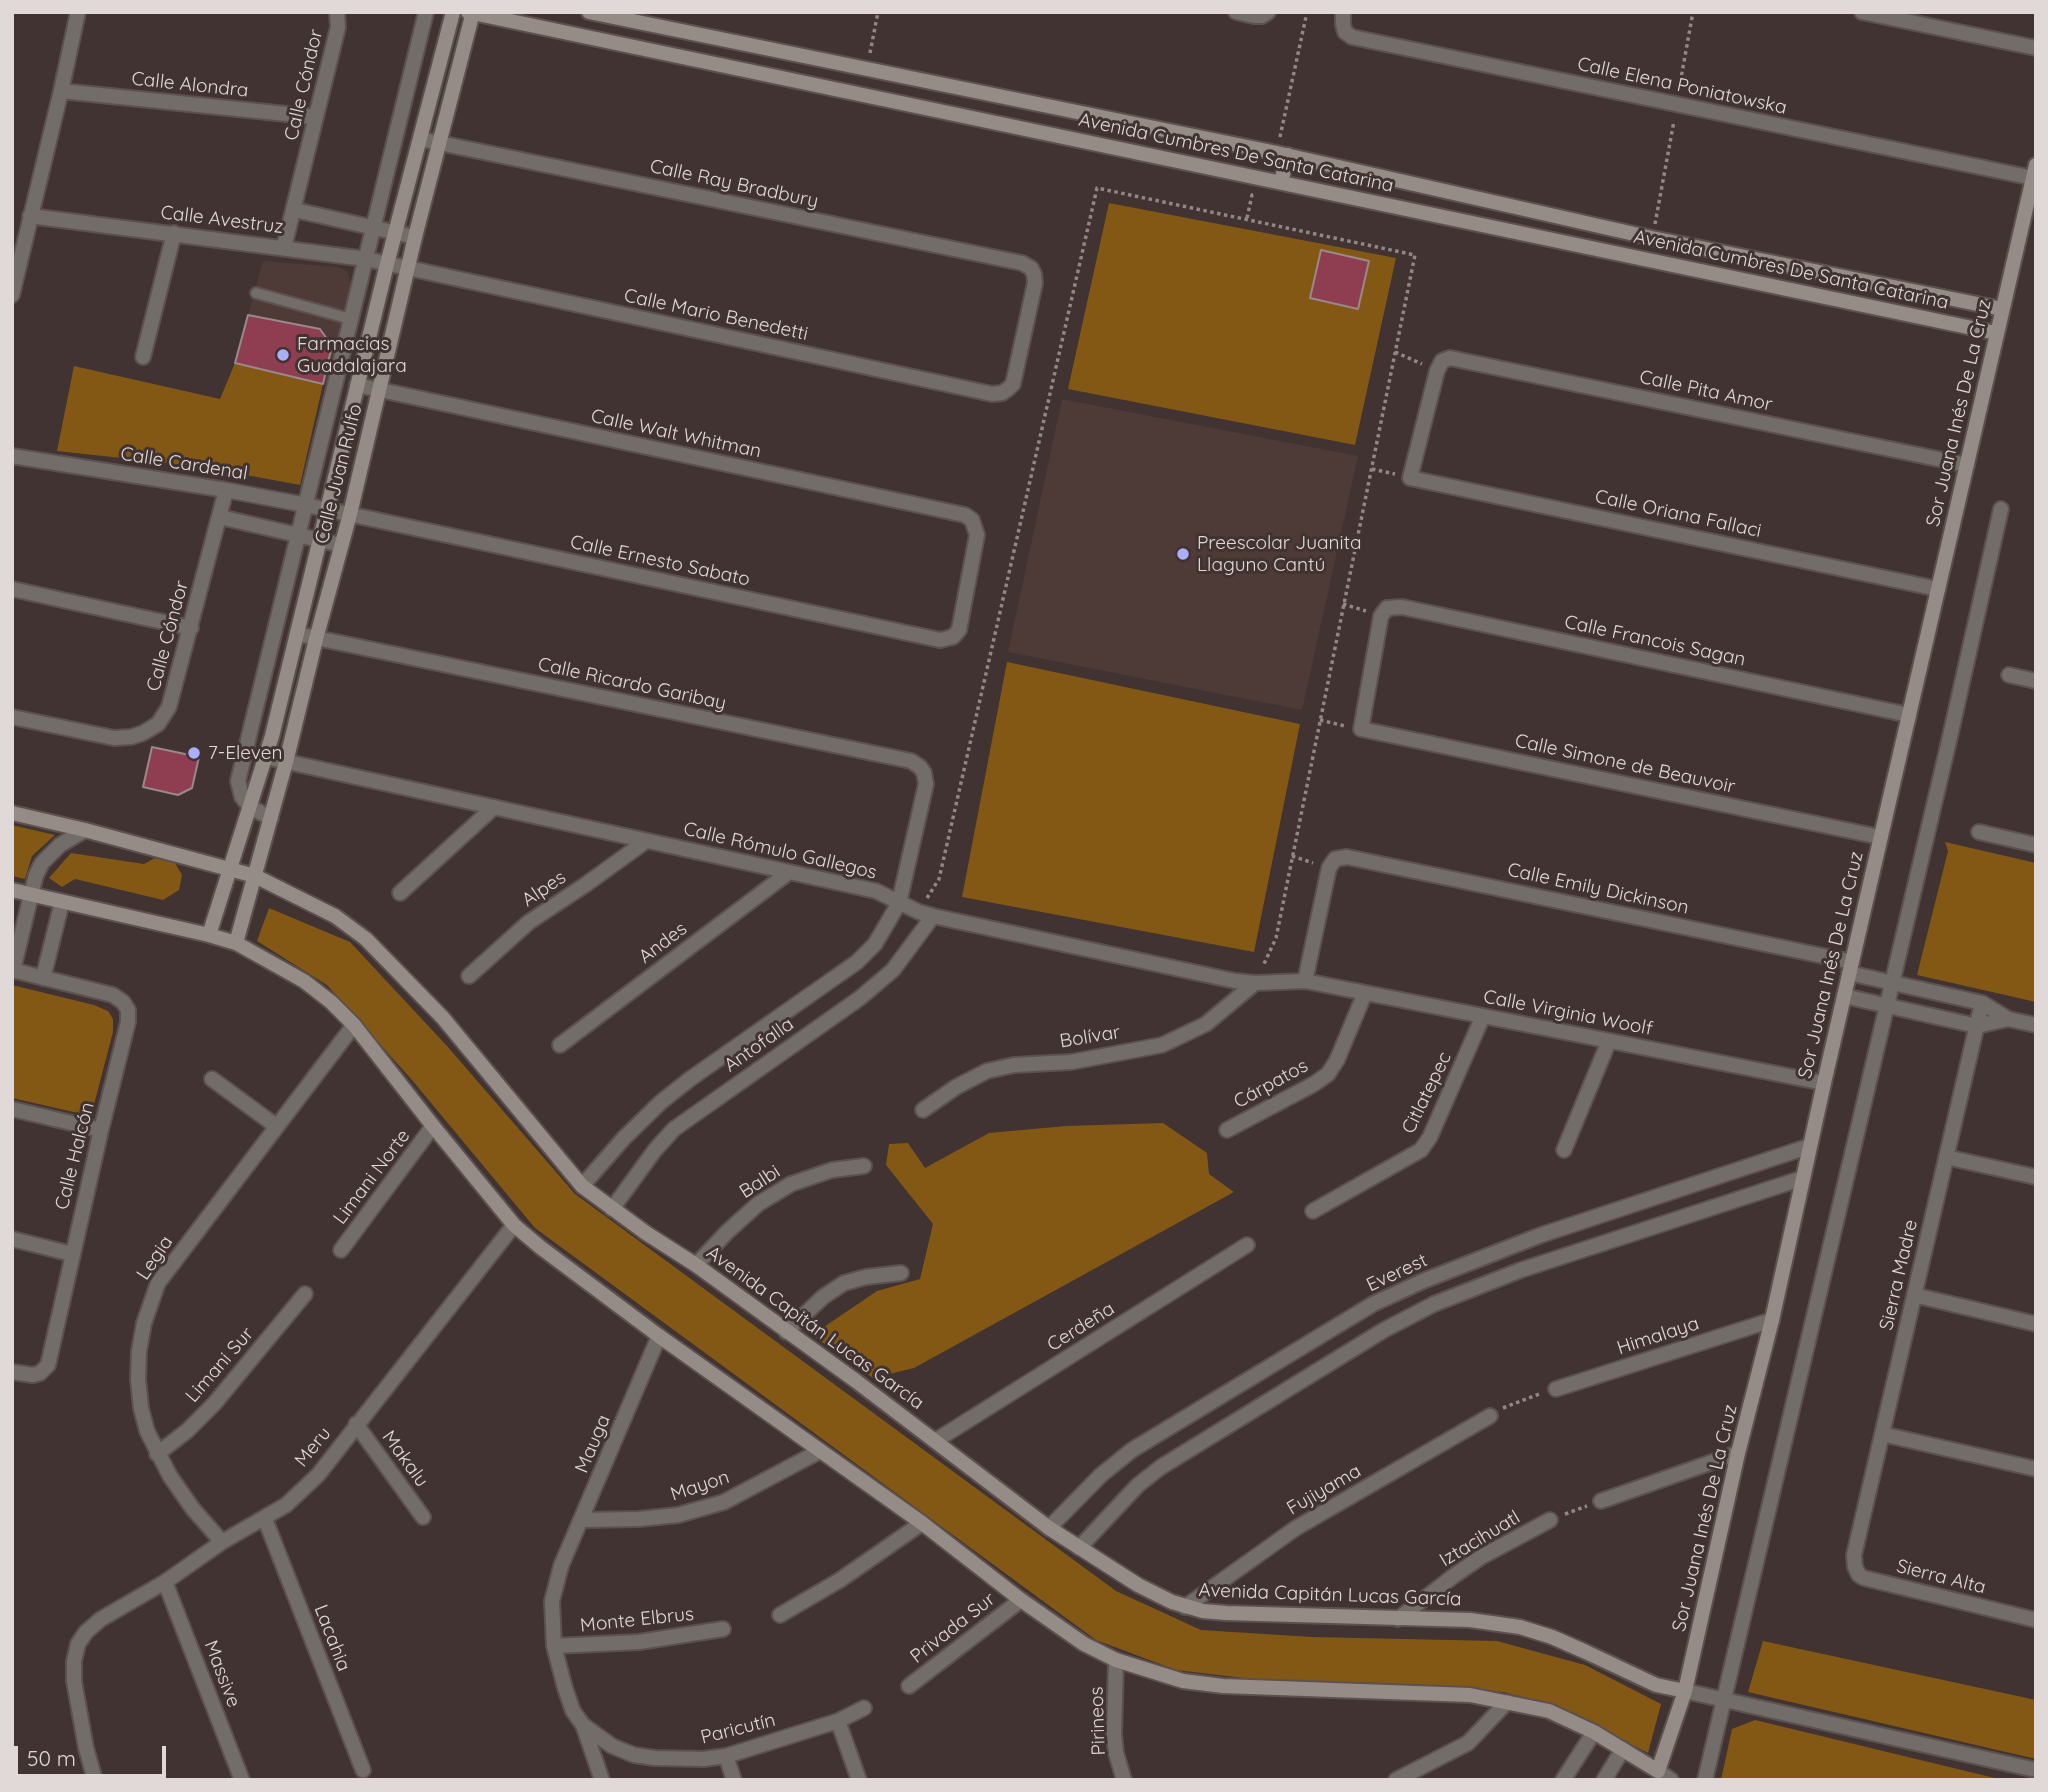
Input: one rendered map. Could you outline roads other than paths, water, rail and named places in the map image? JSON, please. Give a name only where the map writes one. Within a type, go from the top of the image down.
[{"type":"street","points":[[12,295],[78,12]]},
{"type":"street","name":"Calle Cóndor","points":[[284,247],[338,27],[337,12]]},
{"type":"street","name":"Calle Juan Rulfo","points":[[250,807],[242,797],[238,781],[426,12]]},
{"type":"street","name":"Calle Juan Rulfo","points":[[209,935],[265,758],[387,264],[453,12]]},
{"type":"street","name":"Avenida Cumbres De Santa Catarina","points":[[589,12],[1282,154],[1652,238],[2002,309]]},
{"type":"street","points":[[1236,12],[1262,16],[1268,12]]},
{"type":"street","name":"Calle Elena Poniatowska","points":[[1343,12],[1345,32],[1352,37],[1677,104],[2034,171]]},
{"type":"street","points":[[1862,12],[2036,48]]},
{"type":"street","name":"Calle Juan Rulfo","points":[[236,943],[350,514],[471,13]]},
{"type":"street","name":"Avenida Cumbres De Santa Catarina","points":[[471,13],[1996,333]]},
{"type":"street","name":"Calle Alondra","points":[[61,91],[316,117]]},
{"type":"street","name":"Calle Ray Bradbury","points":[[420,139],[1022,263],[1031,268],[1035,283],[1013,384]]},
{"type":"street","points":[[1276,181],[1282,154]]},
{"type":"street","name":"Sor Juana Inés De La Cruz","points":[[1658,1772],[1685,1692],[2034,171]]},
{"type":"street","name":"Calle Avestruz","points":[[295,210],[415,237]]},
{"type":"street","name":"Calle Avestruz","points":[[30,216],[284,247],[408,268]]},
{"type":"street","points":[[143,356],[174,233]]},
{"type":"street","name":"Calle Mario Benedetti","points":[[408,268],[992,394],[1002,393],[1013,384]]},
{"type":"street","name":"Calle Pita Amor","points":[[1410,478],[1438,368],[1442,361],[1450,358],[1967,465]]},
{"type":"street","name":"Calle Walt Whitman","points":[[357,385],[965,515],[972,520],[977,535],[958,629]]},
{"type":"street","name":"Calle Cardenal","points":[[12,456],[226,490],[350,514]]},
{"type":"street","name":"Calle Oriana Fallaci","points":[[1410,478],[1938,589]]},
{"type":"street","name":"Calle Cóndor","points":[[12,717],[114,738],[131,737],[158,724],[169,707],[226,490]]},
{"type":"street","points":[[1705,1780],[2001,509]]},
{"type":"street","name":"Calle Ernesto Sabato","points":[[350,514],[940,640],[953,637],[958,629]]},
{"type":"street","points":[[220,517],[341,545]]},
{"type":"street","points":[[12,589],[191,628]]},
{"type":"street","name":"Calle Francois Sagan","points":[[1361,729],[1387,611],[1402,607],[1909,715]]},
{"type":"street","name":"Calle Ricardo Garibay","points":[[297,634],[911,761],[924,773],[926,784]]},
{"type":"street","points":[[2009,675],[2036,681]]},
{"type":"street","name":"Calle Simone de Beauvoir","points":[[1361,729],[1881,837]]},
{"type":"street","name":"Calle Rómulo Gallegos","points":[[265,758],[876,891],[926,914],[1235,981],[1305,981]]},
{"type":"street","name":"Antofalla","points":[[582,1186],[624,1138],[661,1102],[857,962],[875,944],[899,903],[926,784]]},
{"type":"street","points":[[250,807],[271,818]]},
{"type":"street","points":[[400,893],[495,807]]},
{"type":"street","name":"Avenida Capitán Lucas García","points":[[12,813],[230,868],[255,876],[335,916],[366,939],[443,1018],[582,1186],[856,1381],[1049,1528],[1138,1585],[1185,1607],[1226,1614],[1470,1620],[1520,1627],[1586,1651],[1656,1685],[1685,1692]]},
{"type":"street","name":"Calle Halcón","points":[[12,1372],[33,1375],[40,1373],[48,1365],[128,1022],[128,1010],[123,1002],[113,995],[13,970],[36,875],[42,863],[60,845],[85,830]]},
{"type":"street","points":[[1979,832],[2036,845]]},
{"type":"street","name":"Alpes","points":[[469,976],[530,922],[646,841]]},
{"type":"street","name":"Calle Emily Dickinson","points":[[1305,981],[1332,864],[1347,857],[1850,967],[1892,983],[1982,1003],[2008,1019]]},
{"type":"street","name":"Andes","points":[[560,1045],[789,873]]},
{"type":"street","points":[[12,890],[236,943],[304,981],[354,1024],[514,1224],[540,1247],[659,1336],[922,1523],[1021,1600],[1084,1644],[1116,1660],[1183,1681],[1223,1686],[1447,1693],[1549,1711],[1594,1732],[1671,1780]]},
{"type":"street","points":[[43,978],[62,902]]},
{"type":"street","name":"Antofalla","points":[[612,1209],[655,1150],[674,1129],[860,998],[893,970],[926,914]]},
{"type":"street","name":"Calle Virginia Woolf","points":[[1305,981],[1824,1083]]},
{"type":"street","name":"Bolívar","points":[[923,1110],[956,1087],[987,1071],[1014,1065],[1071,1062],[1163,1045],[1206,1024],[1255,983]]},
{"type":"street","name":"Cárpatos","points":[[1227,1130],[1328,1074],[1338,1060],[1365,993]]},
{"type":"street","points":[[1844,996],[1977,1026],[2008,1019],[2036,1025]]},
{"type":"street","name":"Sierra Madre","points":[[1853,1555],[1982,1003]]},
{"type":"street","name":"Citlatepec","points":[[1313,1210],[1421,1150],[1430,1137],[1483,1016]]},
{"type":"street","name":"Legia","points":[[222,1542],[193,1509],[170,1476],[146,1431],[138,1380],[139,1351],[150,1303],[158,1283],[354,1024]]},
{"type":"street","points":[[1564,1150],[1609,1041]]},
{"type":"street","points":[[212,1079],[276,1126]]},
{"type":"street","points":[[12,1109],[101,1130]]},
{"type":"street","name":"Limani Norte","points":[[341,1250],[433,1126]]},
{"type":"street","name":"Everest","points":[[1049,1528],[1101,1475],[1132,1450],[1373,1304],[1469,1262],[1553,1231],[1810,1146]]},
{"type":"street","points":[[1946,1157],[2036,1177]]},
{"type":"street","name":"Balbi","points":[[696,1265],[758,1204],[791,1184],[832,1170],[864,1166]]},
{"type":"street","points":[[1079,1548],[1138,1485],[1161,1467],[1384,1330],[1434,1304],[1521,1270],[1803,1178]]},
{"type":"street","name":"Meru","points":[[95,1780],[86,1748],[74,1681],[74,1661],[78,1644],[86,1632],[101,1619],[166,1582],[222,1542],[286,1505],[318,1475],[514,1224]]},
{"type":"street","points":[[12,1239],[72,1254]]},
{"type":"street","name":"Cerdeña","points":[[934,1441],[1247,1245]]},
{"type":"street","points":[[786,1332],[823,1297],[844,1283],[866,1277],[901,1273]]},
{"type":"street","name":"Limani Sur","points":[[157,1454],[187,1431],[214,1404],[305,1294]]},
{"type":"street","points":[[1914,1295],[2036,1324]]},
{"type":"street","name":"Himalaya","points":[[1556,1388],[1772,1320]]},
{"type":"street","name":"Mauga","points":[[554,1646],[552,1601],[562,1566],[659,1336]]},
{"type":"street","name":"Fujiyama","points":[[1185,1607],[1296,1528],[1490,1416]]},
{"type":"street","name":"Makalu","points":[[356,1424],[423,1517]]},
{"type":"street","points":[[1882,1434],[2036,1469]]},
{"type":"street","name":"Mayon","points":[[582,1520],[678,1515],[724,1502],[820,1451]]},
{"type":"street","points":[[1601,1501],[1738,1453]]},
{"type":"street","name":"Lacahia","points":[[265,1519],[363,1770]]},
{"type":"street","name":"Iztacihuatl","points":[[1398,1619],[1481,1557],[1550,1520]]},
{"type":"street","points":[[780,1615],[862,1566],[922,1523]]},
{"type":"street","name":"Sierra Alta","points":[[1853,1555],[1859,1575],[1864,1578],[2036,1620]]},
{"type":"street","name":"Massive","points":[[166,1582],[242,1780]]},
{"type":"street","name":"Privada Sur","points":[[909,1686],[1021,1600]]},
{"type":"street","name":"Monte Elbrus","points":[[554,1646],[639,1642],[723,1629]]},
{"type":"street","points":[[554,1646],[573,1711],[583,1725],[602,1780]]},
{"type":"street","name":"Pirineos","points":[[1116,1660],[1114,1734],[1124,1780]]},
{"type":"street","points":[[1685,1692],[2036,1770]]},
{"type":"street","points":[[1396,1780],[1468,1743],[1507,1702]]},
{"type":"street","name":"Paricutín","points":[[583,1725],[612,1746],[634,1755],[680,1759],[726,1756],[838,1721],[864,1708]]},
{"type":"street","points":[[838,1721],[859,1780]]},
{"type":"street","points":[[1563,1780],[1594,1732]]},
{"type":"street","points":[[1604,1780],[1623,1749]]},
{"type":"street","points":[[726,1756],[734,1780]]},
{"type":"lane","points":[[256,293],[351,319]]},
{"type":"place","name":"Farmacias Guadalajara","points":[[283,355]]},
{"type":"place","name":"Preescolar Juanita Llaguno Cantú","points":[[1183,554]]},
{"type":"place","name":"7-Eleven","points":[[194,753]]}]
